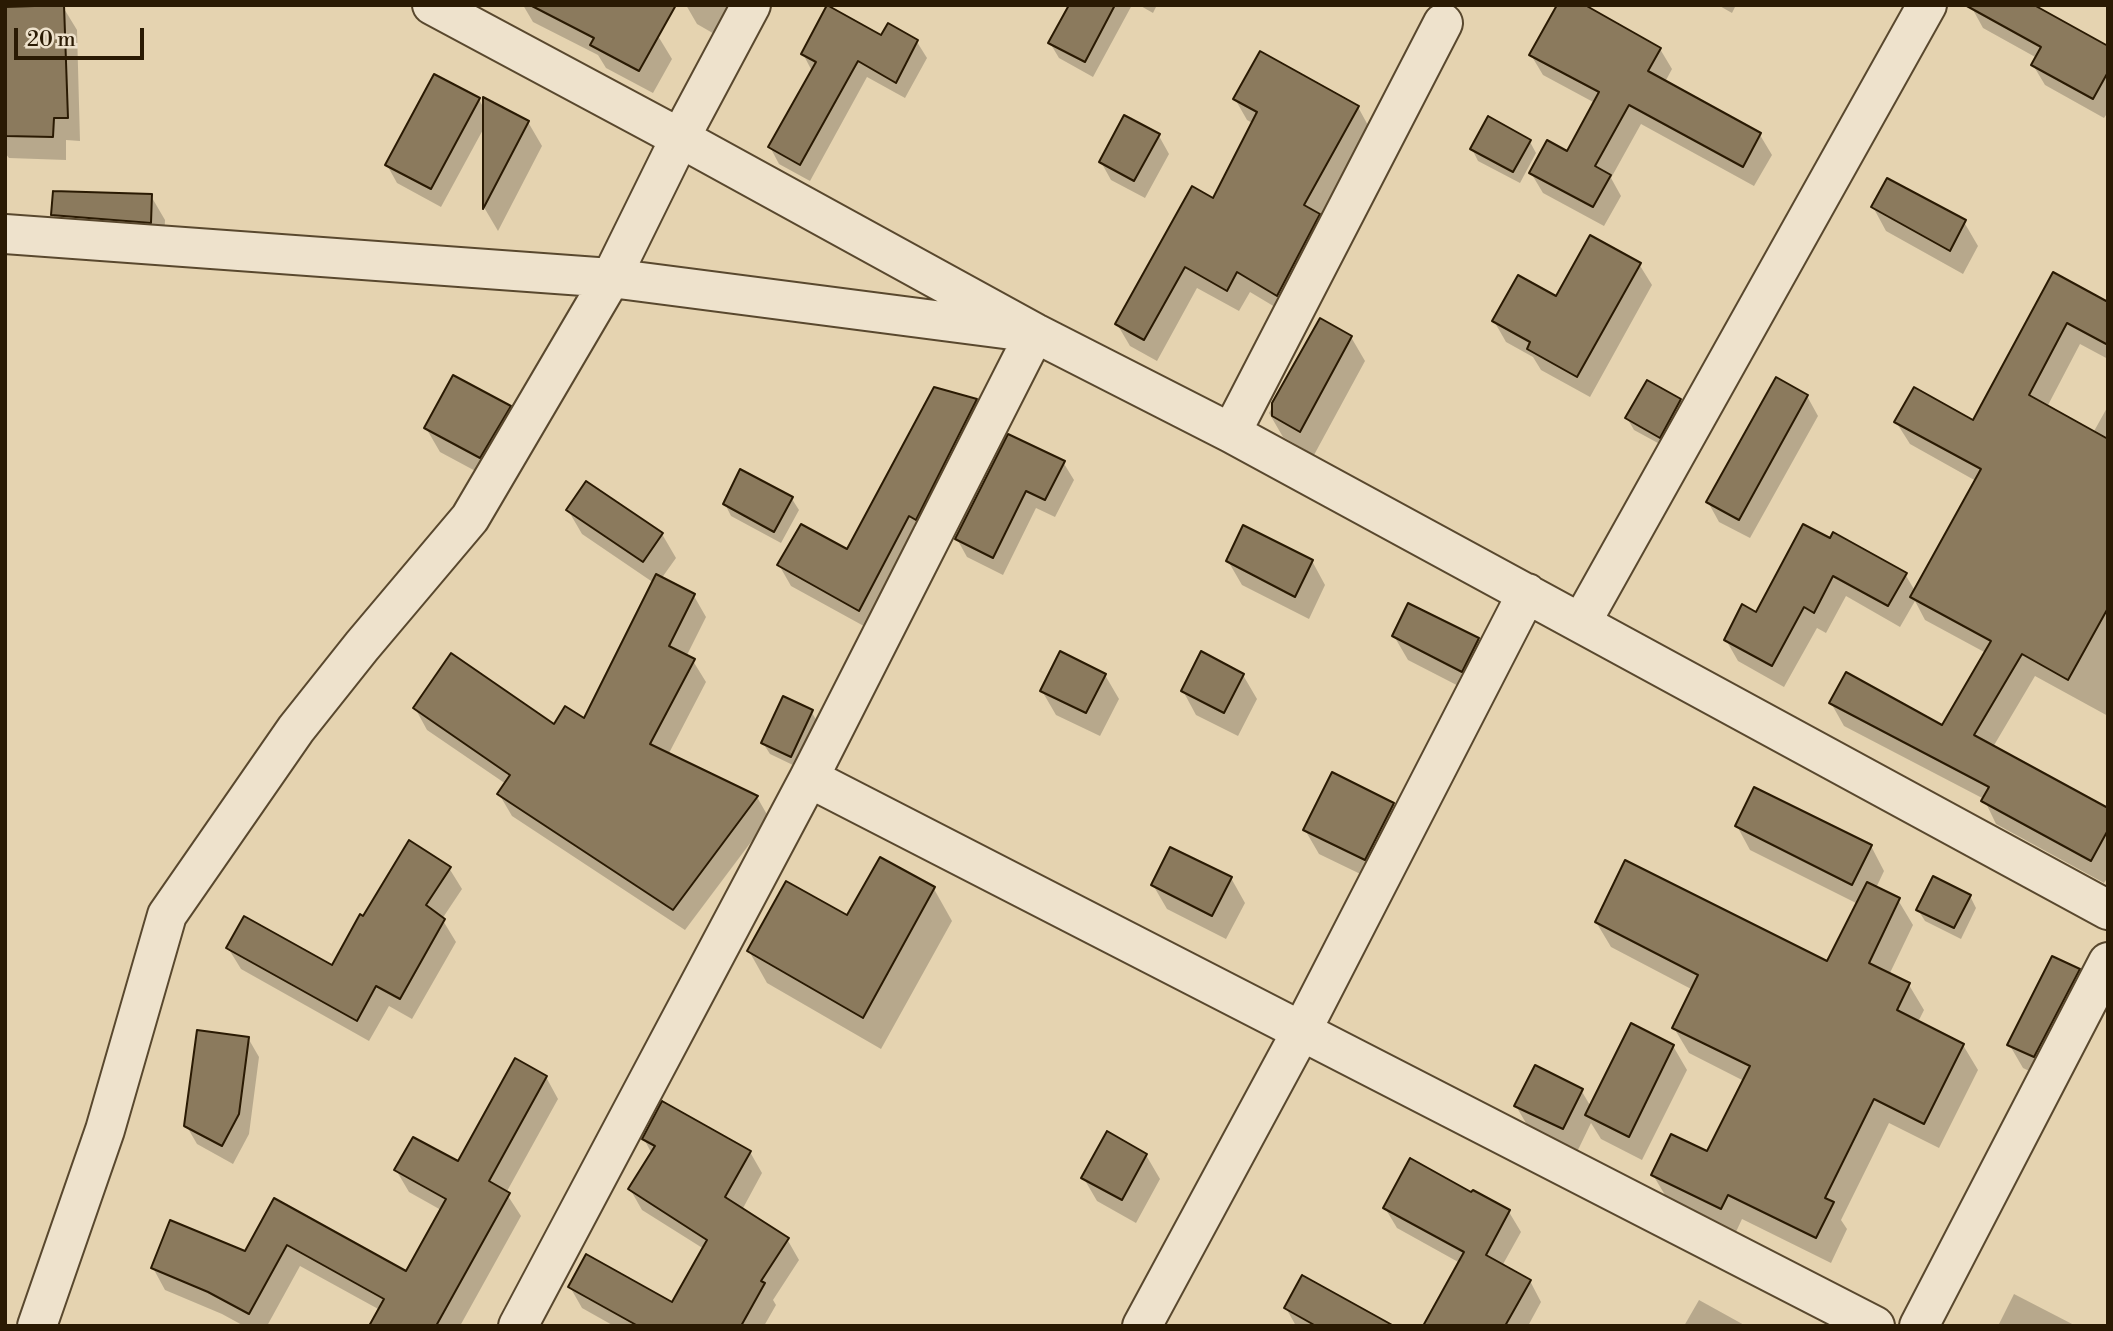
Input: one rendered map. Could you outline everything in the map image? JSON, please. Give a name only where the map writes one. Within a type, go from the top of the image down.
[{"type":"street","points":[[432,5],[1035,333],[1231,433],[2108,910]]},
{"type":"street","points":[[37,1326],[105,1130],[167,915],[296,729],[470,518],[611,278],[680,138],[751,5]]},
{"type":"street","points":[[1581,623],[1927,5]]},
{"type":"street","points":[[1231,433],[1443,23]]},
{"type":"street","points":[[5,234],[611,278],[1035,333]]},
{"type":"street","points":[[518,1326],[809,778],[1035,333]]},
{"type":"street","points":[[1142,1326],[1302,1030],[1527,593]]},
{"type":"street","points":[[809,778],[1875,1326]]},
{"type":"street","points":[[1919,1326],[2108,962]]},
{"type":"building","points":[[64,5],[68,118],[54,118],[53,137],[5,136],[5,7]]},
{"type":"building","points":[[530,5],[676,5],[639,71],[590,45],[594,38]]},
{"type":"building","points":[[827,5],[881,35],[888,23],[918,40],[896,83],[858,61],[800,165],[768,147],[816,62],[801,54]]},
{"type":"building","points":[[1069,5],[1115,5],[1085,62],[1048,43]]},
{"type":"building","points":[[1557,5],[1585,5],[1661,48],[1648,71],[1761,133],[1743,167],[1629,105],[1595,166],[1611,175],[1593,207],[1529,173],[1547,140],[1567,151],[1599,92],[1529,55]]},
{"type":"building","points":[[1965,5],[2034,5],[2108,46],[2108,72],[2093,99],[2031,65],[2041,47]]},
{"type":"building","points":[[1260,51],[1359,106],[1304,205],[1320,214],[1277,296],[1237,272],[1227,291],[1185,267],[1144,340],[1115,324],[1192,186],[1213,198],[1257,112],[1233,99]]},
{"type":"building","points":[[434,74],[480,98],[431,189],[385,165]]},
{"type":"building","points":[[483,97],[529,121],[483,209]]},
{"type":"building","points":[[1124,115],[1160,134],[1134,181],[1099,162]]},
{"type":"building","points":[[1488,116],[1531,140],[1513,172],[1470,149]]},
{"type":"building","points":[[1887,178],[1966,220],[1950,251],[1871,207]]},
{"type":"building","points":[[53,191],[152,194],[151,223],[51,215]]},
{"type":"building","points":[[1590,235],[1641,263],[1577,377],[1527,349],[1530,342],[1492,321],[1518,275],[1556,296]]},
{"type":"building","points":[[2053,272],[2108,302],[2108,345],[2067,323],[2029,395],[2108,439],[2108,608],[2068,680],[2022,654],[1974,735],[2108,808],[2108,830],[2091,861],[1981,801],[1989,787],[1829,703],[1846,672],[1942,725],[1991,641],[1910,597],[1981,469],[1894,422],[1914,387],[1973,420]]},
{"type":"building","points":[[1320,318],[1352,336],[1300,432],[1272,416],[1272,403]]},
{"type":"building","points":[[453,375],[511,406],[480,458],[424,428]]},
{"type":"building","points":[[1776,377],[1808,395],[1739,520],[1706,502]]},
{"type":"building","points":[[1647,380],[1681,399],[1660,438],[1625,418]]},
{"type":"building","points":[[934,387],[977,399],[916,520],[909,516],[859,611],[777,565],[801,524],[847,549]]},
{"type":"building","points":[[1008,434],[1065,461],[1045,500],[1026,491],[993,558],[955,539]]},
{"type":"building","points":[[740,469],[793,497],[774,532],[723,504]]},
{"type":"building","points":[[586,481],[663,533],[643,562],[566,510]]},
{"type":"building","points":[[1803,524],[1830,538],[1833,532],[1907,573],[1888,606],[1833,576],[1814,613],[1804,607],[1772,666],[1724,640],[1742,604],[1756,612]]},
{"type":"building","points":[[1243,525],[1313,560],[1295,597],[1226,561]]},
{"type":"building","points":[[656,574],[695,594],[669,646],[695,659],[650,744],[758,796],[673,910],[497,794],[510,775],[413,708],[451,653],[554,724],[565,706],[584,718]]},
{"type":"building","points":[[1408,603],[1479,638],[1462,672],[1392,636]]},
{"type":"building","points":[[1060,651],[1106,674],[1086,713],[1040,691]]},
{"type":"building","points":[[1201,651],[1244,674],[1224,713],[1181,691]]},
{"type":"building","points":[[783,696],[813,710],[791,757],[761,743]]},
{"type":"building","points":[[1332,772],[1394,803],[1365,860],[1303,830]]},
{"type":"building","points":[[1754,787],[1872,845],[1852,885],[1735,826]]},
{"type":"building","points":[[409,840],[451,867],[426,905],[445,919],[400,999],[376,986],[357,1021],[226,948],[244,916],[332,965],[360,914],[363,916]]},
{"type":"building","points":[[1170,847],[1232,877],[1212,916],[1151,885]]},
{"type":"building","points":[[880,857],[935,887],[863,1018],[747,951],[786,881],[847,915]]},
{"type":"building","points":[[1625,860],[1827,961],[1867,882],[1900,898],[1869,963],[1910,983],[1897,1010],[1964,1044],[1924,1124],[1874,1099],[1825,1198],[1834,1202],[1816,1238],[1728,1195],[1721,1209],[1651,1175],[1671,1134],[1707,1151],[1750,1066],[1672,1028],[1698,975],[1595,922]]},
{"type":"building","points":[[1933,876],[1971,895],[1954,928],[1916,910]]},
{"type":"building","points":[[2052,956],[2080,969],[2034,1057],[2007,1045]]},
{"type":"building","points":[[1631,1023],[1674,1045],[1629,1137],[1585,1115]]},
{"type":"building","points":[[197,1030],[249,1037],[239,1114],[222,1146],[184,1126]]},
{"type":"building","points":[[515,1058],[547,1076],[489,1181],[510,1193],[436,1326],[369,1326],[384,1299],[287,1245],[249,1314],[208,1292],[151,1268],[170,1220],[245,1251],[274,1198],[406,1271],[446,1199],[394,1170],[413,1137],[458,1161]]},
{"type":"building","points":[[1535,1065],[1583,1089],[1563,1129],[1514,1106]]},
{"type":"building","points":[[662,1101],[751,1151],[725,1197],[789,1238],[761,1281],[765,1283],[741,1326],[638,1326],[568,1287],[586,1254],[672,1302],[707,1240],[628,1189],[655,1146],[642,1139]]},
{"type":"building","points":[[1107,1131],[1147,1154],[1122,1200],[1081,1178]]},
{"type":"building","points":[[1410,1158],[1510,1210],[1486,1255],[1531,1280],[1505,1326],[1423,1326],[1464,1252],[1383,1208]]},
{"type":"building","points":[[1302,1275],[1394,1326],[1316,1326],[1284,1308]]}]
